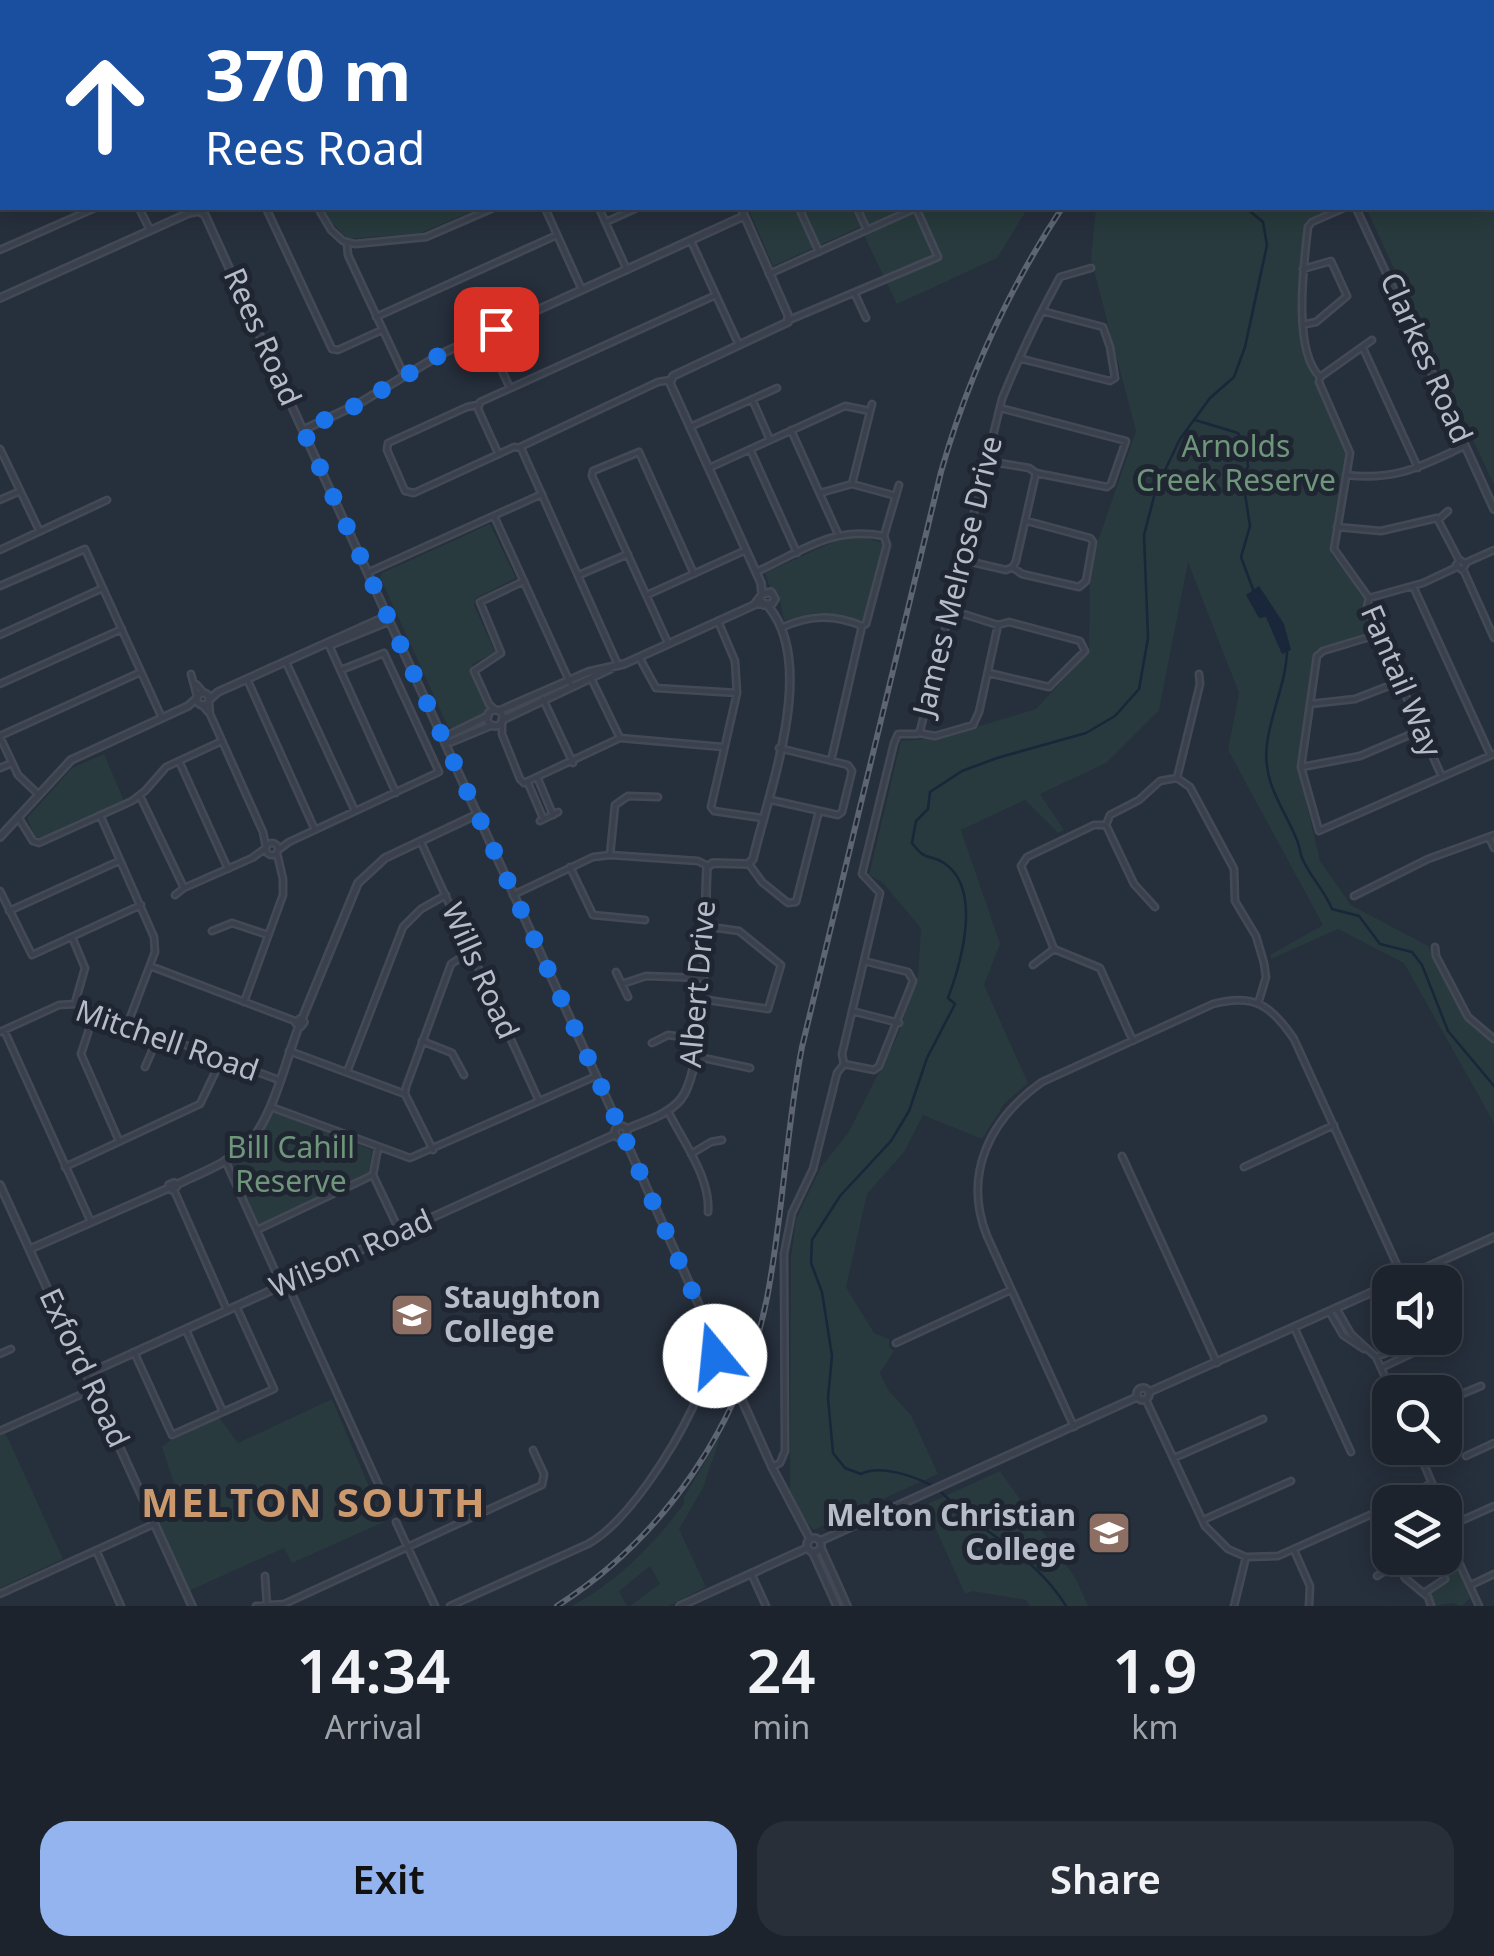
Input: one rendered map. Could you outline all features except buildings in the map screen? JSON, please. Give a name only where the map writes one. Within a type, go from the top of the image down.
[{"type":"street","points":[[0,250],[90,210]]},
{"type":"street","points":[[141,210],[150,230]]},
{"type":"street","points":[[0,298],[197,210]]},
{"type":"street","name":"Rees Road","points":[[200,210],[211,224],[620,1130]]},
{"type":"street","points":[[267,210],[332,349],[338,350],[382,330]]},
{"type":"street","points":[[319,210],[328,227],[348,243],[426,237],[487,210]]},
{"type":"street","points":[[546,210],[582,290]]},
{"type":"street","points":[[600,210],[627,270]]},
{"type":"street","points":[[606,222],[633,210]]},
{"type":"street","points":[[742,210],[789,320]]},
{"type":"street","points":[[801,210],[819,252]]},
{"type":"street","points":[[857,210],[867,230]]},
{"type":"street","points":[[770,274],[912,210]]},
{"type":"street","points":[[716,295],[478,406],[467,407],[391,442],[387,450],[405,490],[411,494],[520,447],[658,382],[670,380],[789,320],[938,257],[917,210]]},
{"type":"street","name":"Fantail Way","points":[[1339,210],[1308,227],[1303,269],[1307,354],[1350,453],[1335,555],[1369,598],[1368,607],[1378,634],[1442,777]]},
{"type":"street","name":"Clarkes Road","points":[[1359,210],[1494,508]]},
{"type":"street","points":[[303,430],[357,405],[404,375],[485,334],[744,216]]},
{"type":"street","points":[[376,317],[557,235]]},
{"type":"street","points":[[691,240],[739,346]]},
{"type":"street","points":[[348,243],[348,255],[404,375]]},
{"type":"street","points":[[1303,269],[1331,261],[1347,296],[1316,322],[1304,324]]},
{"type":"street","name":"James Melrose Drive","points":[[772,1467],[780,1463],[785,1450],[786,1243],[792,1214],[812,1169],[837,1073],[844,1064],[842,1054],[880,893],[862,874],[894,743],[898,734],[919,733],[999,408],[1014,370],[1064,274],[1091,268]]},
{"type":"street","points":[[855,294],[866,318]]},
{"type":"street","points":[[1022,359],[1115,378],[1114,358],[1103,327],[1042,311]]},
{"type":"street","points":[[485,334],[510,388]]},
{"type":"street","points":[[1320,377],[1372,340]]},
{"type":"street","points":[[1362,348],[1418,468]]},
{"type":"street","points":[[670,380],[746,550],[759,570],[763,600],[781,628],[792,676],[790,704],[749,864],[762,882],[788,902],[796,902],[818,811]]},
{"type":"street","points":[[690,427],[777,388]]},
{"type":"street","points":[[752,399],[770,440]]},
{"type":"street","points":[[852,484],[872,404]]},
{"type":"street","points":[[478,406],[499,454]]},
{"type":"street","points":[[708,468],[845,406],[870,412]]},
{"type":"street","points":[[986,462],[994,460],[1036,473],[1109,486],[1126,441],[999,408]]},
{"type":"street","points":[[791,430],[838,534]]},
{"type":"street","points":[[1346,475],[1390,477],[1465,446]]},
{"type":"street","points":[[520,447],[580,575],[616,666]]},
{"type":"street","points":[[750,449],[797,553]]},
{"type":"street","points":[[0,450],[38,530]]},
{"type":"street","points":[[668,644],[592,474],[637,451],[694,574]]},
{"type":"street","points":[[963,560],[1006,570],[1012,567],[1036,473]]},
{"type":"street","points":[[820,493],[852,484],[896,496]]},
{"type":"street","points":[[831,761],[862,626],[866,624],[887,545],[884,536],[898,485]]},
{"type":"street","points":[[0,500],[19,492]]},
{"type":"street","points":[[367,573],[542,494]]},
{"type":"street","points":[[0,550],[107,500]]},
{"type":"street","points":[[1338,526],[1381,530],[1438,519],[1448,510]]},
{"type":"street","points":[[494,516],[570,684]]},
{"type":"street","points":[[1438,519],[1494,638]]},
{"type":"street","points":[[1012,567],[1022,574],[1079,587],[1086,581],[1090,538],[1025,520]]},
{"type":"street","points":[[759,570],[838,534],[862,532],[884,536]]},
{"type":"street","points":[[0,586],[86,550],[162,718]]},
{"type":"street","points":[[646,595],[746,550]]},
{"type":"street","points":[[1369,598],[1413,586],[1494,550]]},
{"type":"street","points":[[580,575],[628,554]]},
{"type":"street","points":[[502,734],[493,725],[493,713],[474,669],[501,653],[480,602],[524,581]]},
{"type":"street","points":[[1378,634],[1319,653],[1301,767],[1319,832],[1492,755],[1413,586]]},
{"type":"street","points":[[0,635],[103,588]]},
{"type":"street","points":[[542,696],[502,721],[445,741],[449,735],[493,713],[639,657],[763,600]]},
{"type":"street","points":[[951,610],[998,626],[1009,622],[1080,642],[1085,652],[1049,687],[989,673]]},
{"type":"street","points":[[781,628],[819,616],[862,626]]},
{"type":"street","points":[[0,837],[71,760],[388,618]]},
{"type":"street","points":[[718,621],[735,660],[738,692],[712,809],[762,818]]},
{"type":"street","points":[[919,733],[936,736],[973,725],[998,626]]},
{"type":"street","points":[[0,684],[122,629]]},
{"type":"street","points":[[326,645],[396,793]]},
{"type":"street","points":[[174,895],[439,772],[384,653],[341,670]]},
{"type":"street","points":[[639,657],[656,688],[738,692]]},
{"type":"street","points":[[286,662],[355,811]]},
{"type":"street","points":[[570,684],[616,666]]},
{"type":"street","points":[[38,794],[19,776],[0,736],[141,672]]},
{"type":"street","points":[[192,674],[281,870],[283,895],[244,1002]]},
{"type":"street","points":[[1177,778],[1200,684],[1199,674]]},
{"type":"street","points":[[591,678],[620,738]]},
{"type":"street","points":[[247,680],[315,830]]},
{"type":"street","points":[[1310,704],[1355,699],[1399,682]]},
{"type":"street","points":[[542,696],[572,762]]},
{"type":"street","points":[[493,713],[502,721],[502,734],[520,780],[528,783],[620,738],[725,748]]},
{"type":"street","points":[[1301,767],[1360,756],[1421,730]]},
{"type":"street","points":[[18,817],[38,843],[140,796],[163,769],[222,741]]},
{"type":"street","points":[[767,799],[840,814],[852,769],[779,748]]},
{"type":"street","points":[[179,760],[228,869]]},
{"type":"street","points":[[0,768],[12,763]]},
{"type":"street","points":[[1154,906],[1134,884],[1106,826],[1110,815],[1139,800],[1160,781],[1177,778],[1190,788],[1234,869],[1235,901],[1256,936],[1264,963],[1266,977],[1258,1004]]},
{"type":"street","points":[[528,783],[541,819],[555,814],[538,779]]},
{"type":"street","points":[[140,796],[184,888]]},
{"type":"street","points":[[610,855],[615,805],[628,796],[658,797]]},
{"type":"street","points":[[29,1250],[90,1220],[173,1188],[226,1160],[253,1138],[358,883],[385,858],[478,814]]},
{"type":"street","points":[[100,816],[154,937],[150,966],[128,1023]]},
{"type":"street","points":[[1106,826],[1094,825],[1022,861],[1054,949],[1100,968],[1133,1041]]},
{"type":"street","points":[[264,832],[274,843]]},
{"type":"street","points":[[1354,896],[1428,859],[1491,836],[1494,848]]},
{"type":"street","points":[[274,843],[289,842]]},
{"type":"street","name":"Wills Road","points":[[421,842],[539,1101]]},
{"type":"street","points":[[271,851],[274,843]]},
{"type":"street","points":[[271,851],[274,843]]},
{"type":"street","points":[[513,895],[586,859],[610,855],[708,866]]},
{"type":"street","points":[[9,911],[120,860]]},
{"type":"street","name":"Albert Drive","points":[[668,1111],[688,1089],[697,1039],[708,866],[749,864]]},
{"type":"street","points":[[570,867],[593,915],[645,920]]},
{"type":"street","points":[[0,891],[30,954],[141,905]]},
{"type":"street","points":[[347,1072],[404,927],[421,909],[446,895]]},
{"type":"street","points":[[212,931],[232,923],[268,935]]},
{"type":"street","points":[[702,999],[768,1009],[780,966],[740,931],[704,926]]},
{"type":"street","points":[[72,937],[85,968],[75,1004]]},
{"type":"street","points":[[1435,946],[1436,956],[1468,1017],[1494,1039]]},
{"type":"street","points":[[1034,965],[1054,949]]},
{"type":"street","points":[[432,1150],[406,1094],[451,964],[471,951]]},
{"type":"street","points":[[844,1064],[876,1069],[899,1023],[912,977],[908,972],[863,961]]},
{"type":"street","points":[[150,966],[299,1022]]},
{"type":"street","points":[[616,972],[628,997]]},
{"type":"street","points":[[622,984],[646,976],[702,978]]},
{"type":"street","points":[[1074,1427],[982,1225],[980,1206],[978,1182],[983,1154],[995,1128],[1018,1100],[1042,1082],[1212,1004],[1232,999],[1270,1008],[1294,1039],[1398,1265]]},
{"type":"street","name":"Mitchell Road","points":[[2,1031],[59,1005],[75,1004],[279,1080]]},
{"type":"street","points":[[95,1011],[82,1043],[82,1054],[120,1142]]},
{"type":"street","points":[[852,1011],[899,1023]]},
{"type":"street","points":[[2,1031],[90,1220]]},
{"type":"street","points":[[145,1068],[159,1034]]},
{"type":"street","points":[[652,1044],[668,1035],[697,1039]]},
{"type":"street","points":[[422,1041],[452,1053],[464,1075]]},
{"type":"street","points":[[289,1051],[406,1094]]},
{"type":"street","points":[[694,1056],[750,1068]]},
{"type":"street","points":[[65,1166],[200,1104],[222,1058]]},
{"type":"street","points":[[269,1107],[410,1158],[594,1076]]},
{"type":"street","points":[[450,1606],[604,1534],[638,1495],[676,1440],[696,1402],[706,1369],[716,1358],[718,1350],[620,1130],[668,1111],[691,1154],[709,1201],[708,1212]]},
{"type":"street","points":[[1244,1168],[1334,1126]]},
{"type":"street","name":"Wilson Road","points":[[86,1374],[620,1130]]},
{"type":"street","points":[[691,1154],[722,1140]]},
{"type":"street","points":[[378,1148],[373,1175],[400,1232]]},
{"type":"street","points":[[1122,1156],[1217,1363]]},
{"type":"street","points":[[226,1160],[390,1510]]},
{"type":"street","points":[[256,1230],[373,1175]]},
{"type":"street","name":"Exford Road","points":[[0,1186],[192,1606]]},
{"type":"street","points":[[173,1188],[227,1310]]},
{"type":"street","points":[[1433,1265],[1494,1237]]},
{"type":"street","points":[[896,1343],[1012,1290]]},
{"type":"street","points":[[680,1606],[1372,1292]]},
{"type":"street","points":[[134,1352],[172,1435],[274,1389],[236,1306]]},
{"type":"street","points":[[1332,1310],[1342,1328],[1376,1358],[1384,1375]]},
{"type":"street","points":[[1294,1327],[1351,1452]]},
{"type":"street","points":[[186,1329],[223,1412]]},
{"type":"street","points":[[0,1354],[11,1349]]},
{"type":"street","points":[[718,1350],[726,1352],[724,1360],[772,1467],[810,1539],[810,1550],[837,1606]]},
{"type":"street","points":[[1376,1358],[1383,1355]]},
{"type":"street","points":[[1381,1368],[1410,1355]]},
{"type":"street","points":[[716,1358],[724,1360]]},
{"type":"street","points":[[1462,1394],[1481,1386]]},
{"type":"street","points":[[1137,1397],[1141,1388],[1148,1396],[1203,1520],[1217,1541],[1246,1557],[1262,1559],[1294,1550],[1372,1515]]},
{"type":"street","points":[[0,1431],[93,1389]]},
{"type":"street","points":[[1174,1458],[1262,1419]]},
{"type":"street","points":[[1466,1456],[1494,1443]]},
{"type":"street","points":[[256,1606],[284,1604],[542,1485],[544,1474],[534,1450]]},
{"type":"street","points":[[1424,1465],[1432,1484]]},
{"type":"street","points":[[1203,1520],[1292,1481]]},
{"type":"street","points":[[1462,1518],[1494,1506]]},
{"type":"street","points":[[396,1522],[434,1606]]},
{"type":"street","points":[[0,1594],[154,1524]]},
{"type":"street","points":[[810,1539],[821,1544],[847,1606]]},
{"type":"street","points":[[96,1550],[121,1606]]},
{"type":"street","points":[[1294,1550],[1310,1586],[1309,1606]]},
{"type":"street","points":[[1234,1606],[1246,1557]]},
{"type":"street","points":[[1462,1566],[1479,1606]]},
{"type":"street","points":[[751,1574],[766,1606]]},
{"type":"street","points":[[1472,1585],[1494,1574]]},
{"type":"street","points":[[1404,1575],[1424,1594],[1430,1606]]},
{"type":"street","points":[[266,1576],[268,1605]]},
{"type":"street","points":[[1424,1594],[1445,1579]]},
{"type":"street","points":[[698,1598],[702,1606]]},
{"type":"green space","points":[[325,210],[475,210],[420,233],[348,239]]},
{"type":"green space","points":[[749,210],[1027,210],[997,258],[897,304],[860,227],[773,266]]},
{"type":"green space","name":"Arnolds Creek Reserve","points":[[1096,210],[1334,210],[1307,222],[1299,282],[1305,356],[1347,451],[1331,554],[1365,597],[1373,632],[1316,650],[1298,767],[1320,861],[1351,905],[1428,946],[1466,1018],[1494,1043],[1494,1123],[1404,963],[1338,929],[1271,959],[1270,955],[1323,925],[1228,750],[1239,693],[1188,562],[1159,710],[1106,763],[1040,794],[1064,830],[1058,833],[1025,800],[961,830],[1000,944],[984,985],[1028,1083],[1004,1104],[982,1139],[923,1115],[904,1152],[867,1194],[846,1287],[874,1333],[889,1339],[889,1347],[894,1351],[880,1373],[888,1390],[911,1415],[938,1474],[814,1530],[804,1520],[790,1490],[791,1257],[796,1219],[821,1167],[848,1133],[898,1035],[918,975],[921,928],[882,882],[869,875],[901,741],[940,738],[1036,709],[1089,652],[1090,564],[1136,431],[1091,259]]},
{"type":"green space","points":[[1367,210],[1494,210],[1494,485]]},
{"type":"green space","points":[[490,524],[516,578],[476,598],[474,605],[495,652],[473,664],[470,670],[487,708],[486,713],[452,728],[448,727],[380,577]]},
{"type":"green space","points":[[846,536],[883,543],[864,621],[822,614],[784,620],[779,595],[769,585],[765,573]]},
{"type":"green space","points":[[104,754],[124,801],[36,838],[27,818],[72,768]]},
{"type":"green space","name":"Bill Cahill Reserve","points":[[271,1111],[372,1150],[369,1175],[257,1226],[230,1164],[256,1140]]},
{"type":"green space","points":[[332,1399],[384,1522],[292,1563],[284,1548],[184,1593],[148,1519],[178,1496],[162,1447],[178,1434],[218,1416],[238,1443]]},
{"type":"green space","points":[[6,1434],[63,1559],[0,1588],[0,1436]]},
{"type":"green space","points":[[721,1435],[703,1488],[679,1529],[706,1587],[669,1606],[630,1606],[660,1584],[650,1566],[619,1591],[627,1606],[572,1606],[619,1574],[659,1534],[684,1504],[684,1497]]},
{"type":"green space","points":[[1000,1471],[1076,1579],[1088,1606],[1030,1606],[1026,1600],[972,1591],[965,1594],[925,1505]]},
{"type":"green space","points":[[1445,1575],[1460,1575],[1470,1598],[1462,1606],[1433,1606],[1434,1601],[1427,1593],[1447,1580]]},
{"type":"water","points":[[1259,586],[1284,624],[1291,650],[1282,654],[1266,617],[1259,618],[1246,595]]},
{"type":"waterway","points":[[931,1485],[886,1471],[861,1474],[845,1468],[833,1453],[828,1398],[832,1356],[822,1292],[811,1263],[812,1240],[840,1196],[891,1141],[909,1111],[927,1058],[955,1004],[948,998],[966,927],[963,890],[944,863],[925,855],[912,843],[916,821],[928,809],[930,792],[962,771],[1086,733],[1115,716],[1139,689],[1148,638],[1144,535],[1156,489],[1180,439],[1210,398],[1234,377],[1245,347],[1267,245],[1263,222],[1248,210]]},
{"type":"waterway","points":[[1195,420],[1238,433],[1247,452],[1248,467],[1231,490],[1245,494],[1250,526],[1241,557],[1254,592]]},
{"type":"waterway","points":[[1287,651],[1266,758],[1271,783],[1303,860],[1332,909],[1359,916],[1380,944],[1412,952],[1422,965],[1448,1031],[1494,1086]]},
{"type":"waterway","points":[[942,1493],[1024,1559],[1066,1606]]},
{"type":"railway","points":[[557,1606],[596,1578],[664,1511],[693,1473],[739,1389],[767,1298],[802,1047],[941,472],[991,335],[1061,210]]},
{"type":"place","name":"Staughton College","points":[[412,1315]]},
{"type":"place","name":"Melton Christian College","points":[[1109,1533]]},
{"type":"district","name":"MELTON SOUTH","points":[[314,1503]]},
{"type":"route","points":[[496,329],[443,353],[357,405],[303,430],[619,1126],[616,1134],[626,1141],[718,1350],[715,1356]]}]
